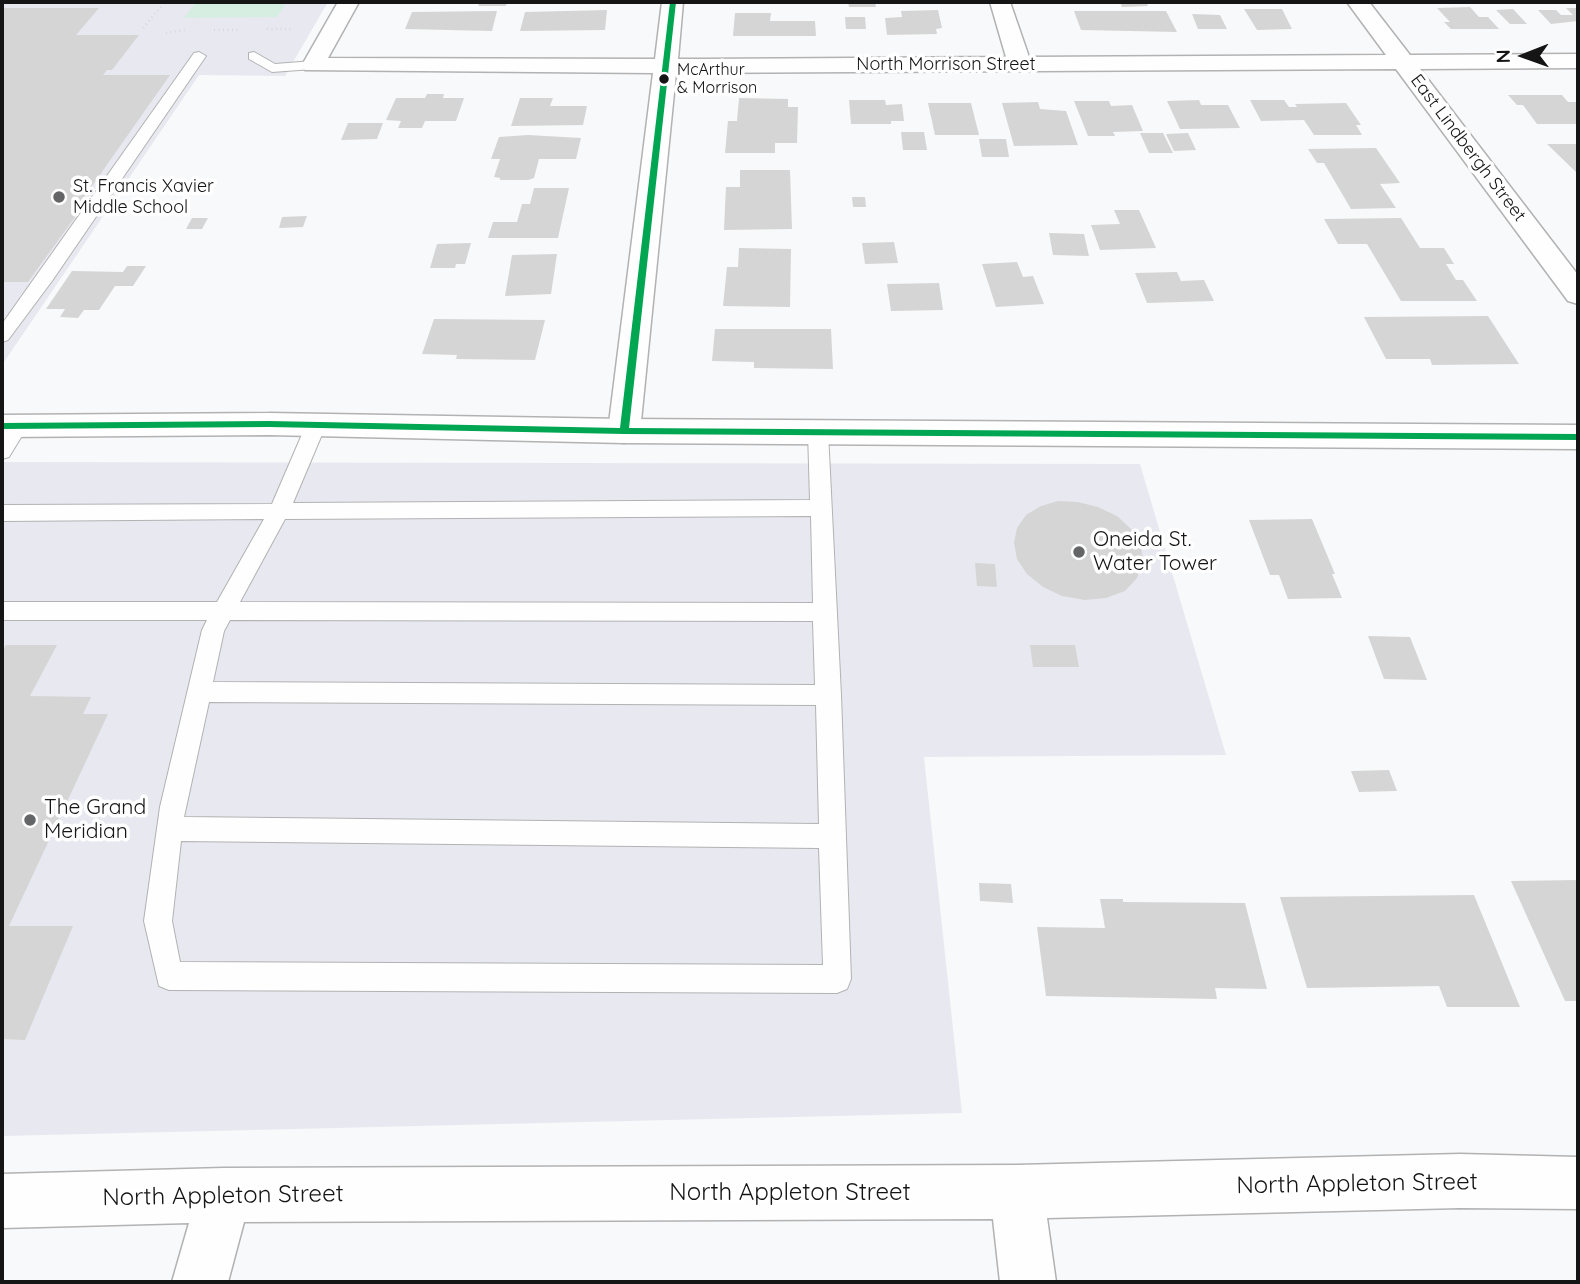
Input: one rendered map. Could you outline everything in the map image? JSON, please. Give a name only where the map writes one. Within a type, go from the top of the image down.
[{"type":"street","points":[[313,65],[348,2]]},
{"type":"street","points":[[624,431],[673,2]]},
{"type":"street","points":[[1000,2],[1020,65]]},
{"type":"street","name":"East Lindbergh Street","points":[[1358,2],[1578,295]]},
{"type":"street","name":"North Morrison Street","points":[[313,65],[1020,65],[1578,61]]},
{"type":"street","points":[[7,434],[316,425],[624,431],[1578,437]]},
{"type":"street","name":"North Appleton Street","points":[[2,1201],[224,1195],[1017,1192],[1460,1181],[1578,1183]]},
{"type":"street","points":[[1017,1192],[1028,1282]]},
{"type":"street","points":[[200,1282],[224,1195]]},
{"type":"lane","points":[[2,336],[199,56]]},
{"type":"lane","points":[[254,56],[272,68],[313,65]]},
{"type":"lane","points":[[316,425],[279,512],[213,630],[170,829],[158,922],[169,976],[837,979],[818,432]]},
{"type":"lane","points":[[2,513],[821,508]]},
{"type":"lane","points":[[2,611],[826,612]]},
{"type":"lane","points":[[199,692],[829,695]]},
{"type":"lane","points":[[170,829],[832,836]]},
{"type":"path","points":[[143,28],[165,2]]},
{"type":"shaded area","name":"St. Francis Xavier Middle School","points":[[2,2],[328,2],[285,76],[199,75],[2,365]]},
{"type":"shaded area","points":[[2,462],[1140,464],[1226,755],[924,757],[962,1113],[2,1136]]},
{"type":"green space","points":[[196,2],[287,2],[277,17],[184,18]]},
{"type":"building","points":[[480,2],[507,2],[506,6],[478,6]]},
{"type":"building","points":[[848,2],[875,2],[876,7],[849,7]]},
{"type":"building","points":[[1120,2],[1146,2],[1148,6],[1122,7]]},
{"type":"building","points":[[1470,7],[1479,17],[1488,17],[1499,29],[1451,29],[1444,22],[1450,22],[1437,8]]},
{"type":"building","points":[[2,8],[99,8],[76,35],[139,35],[112,70],[107,70],[103,75],[170,75],[73,213],[78,213],[28,282],[2,282]]},
{"type":"building","points":[[1566,8],[1578,8],[1578,21],[1551,24],[1538,10],[1556,10],[1561,15],[1573,15]]},
{"type":"building","points":[[1244,9],[1282,9],[1292,29],[1257,30]]},
{"type":"building","points":[[1513,9],[1527,24],[1510,24],[1496,10]]},
{"type":"building","points":[[607,10],[605,30],[520,31],[525,12]]},
{"type":"building","points":[[938,10],[942,28],[936,29],[937,34],[887,35],[885,18],[902,17],[901,11]]},
{"type":"building","points":[[497,11],[492,31],[405,29],[412,12]]},
{"type":"building","points":[[1074,11],[1166,11],[1177,32],[1081,30]]},
{"type":"building","points":[[735,13],[771,13],[770,21],[815,21],[816,36],[733,36]]},
{"type":"building","points":[[1192,14],[1220,15],[1227,29],[1198,29]]},
{"type":"building","points":[[845,17],[865,17],[866,29],[846,29]]},
{"type":"building","points":[[427,94],[444,94],[443,98],[464,98],[456,121],[425,121],[422,128],[398,128],[401,121],[386,120],[396,98],[425,98]]},
{"type":"building","points":[[1508,95],[1562,95],[1568,102],[1578,102],[1578,124],[1537,124],[1523,105],[1517,105]]},
{"type":"building","points":[[520,98],[553,98],[550,106],[587,106],[583,125],[511,126]]},
{"type":"building","points":[[739,98],[788,99],[788,107],[798,107],[797,143],[775,143],[775,153],[725,153],[728,121],[737,121]]},
{"type":"building","points":[[849,100],[885,100],[886,105],[902,104],[904,121],[891,121],[891,124],[851,124]]},
{"type":"building","points":[[1199,100],[1201,105],[1228,105],[1240,128],[1180,129],[1167,101]]},
{"type":"building","points":[[1250,100],[1284,100],[1289,107],[1297,107],[1295,104],[1346,103],[1361,125],[1356,125],[1362,135],[1314,135],[1304,120],[1261,121]]},
{"type":"building","points":[[1074,101],[1109,101],[1111,106],[1132,105],[1143,131],[1113,132],[1115,136],[1088,136]]},
{"type":"building","points":[[1038,102],[1040,109],[1066,111],[1078,145],[1014,146],[1002,103]]},
{"type":"building","points":[[928,103],[971,103],[979,135],[935,135]]},
{"type":"building","points":[[348,123],[383,123],[377,139],[341,140]]},
{"type":"building","points":[[901,132],[924,132],[927,150],[903,150]]},
{"type":"building","points":[[1140,133],[1163,133],[1173,153],[1149,153]]},
{"type":"building","points":[[1188,133],[1196,150],[1174,151],[1166,134]]},
{"type":"building","points":[[528,135],[581,138],[576,159],[539,159],[534,178],[528,180],[500,180],[494,177],[500,159],[491,159],[499,137]]},
{"type":"building","points":[[979,139],[1006,139],[1009,157],[982,157]]},
{"type":"building","points":[[1547,144],[1578,144],[1578,172],[1576,172]]},
{"type":"building","points":[[1376,148],[1400,183],[1380,184],[1396,208],[1351,209],[1324,163],[1317,163],[1308,149]]},
{"type":"building","points":[[740,170],[790,170],[792,229],[724,230],[726,187],[740,187]]},
{"type":"building","points":[[534,188],[569,188],[558,238],[488,238],[493,222],[517,222],[522,204],[530,204]]},
{"type":"building","points":[[852,197],[865,197],[866,207],[853,207]]},
{"type":"building","points":[[1114,210],[1139,210],[1156,248],[1100,250],[1091,225],[1120,224]]},
{"type":"building","points":[[307,216],[303,227],[279,228],[282,217]]},
{"type":"building","points":[[192,218],[208,218],[202,229],[186,229]]},
{"type":"building","points":[[1401,218],[1420,248],[1444,248],[1454,264],[1446,264],[1456,280],[1463,280],[1477,301],[1401,301],[1367,244],[1338,244],[1324,219]]},
{"type":"building","points":[[1049,233],[1084,234],[1089,256],[1053,255]]},
{"type":"building","points":[[894,242],[898,263],[865,264],[862,243]]},
{"type":"building","points":[[471,243],[465,264],[456,264],[455,268],[430,268],[437,244]]},
{"type":"building","points":[[739,248],[791,249],[790,307],[723,306],[727,267],[738,267]]},
{"type":"building","points":[[557,254],[551,294],[505,296],[512,255]]},
{"type":"building","points":[[1017,262],[1023,277],[1033,276],[1044,304],[996,307],[982,264]]},
{"type":"building","points":[[127,266],[146,266],[133,286],[115,286],[99,310],[84,310],[78,318],[60,317],[65,309],[46,309],[72,271],[123,272]]},
{"type":"building","points":[[1177,272],[1181,281],[1204,280],[1214,301],[1147,303],[1135,273]]},
{"type":"building","points":[[939,283],[943,310],[891,311],[887,284]]},
{"type":"building","points":[[1488,316],[1519,364],[1432,365],[1430,359],[1386,359],[1364,317]]},
{"type":"building","points":[[434,319],[545,320],[535,360],[456,359],[457,355],[422,354]]},
{"type":"building","points":[[715,329],[831,329],[833,369],[754,368],[754,362],[712,361]]},
{"type":"building","name":"Oneida St. Water Tower","points":[[1058,501],[1098,507],[1117,516],[1132,530],[1141,546],[1143,563],[1137,578],[1125,591],[1106,598],[1085,600],[1062,596],[1043,587],[1027,574],[1017,559],[1014,543],[1017,528],[1026,515],[1041,506]]},
{"type":"building","points":[[1312,519],[1342,598],[1288,599],[1279,575],[1270,575],[1249,520]]},
{"type":"building","points":[[975,563],[995,564],[997,587],[977,586]]},
{"type":"building","points":[[1368,636],[1410,637],[1427,680],[1384,679]]},
{"type":"building","name":"The Grand Meridian","points":[[6,645],[57,645],[30,696],[91,697],[83,714],[108,714],[9,926],[73,926],[25,1040],[2,1039],[2,652]]},
{"type":"building","points":[[1030,645],[1075,645],[1079,667],[1033,667]]},
{"type":"building","points":[[1389,770],[1397,791],[1359,792],[1351,771]]},
{"type":"building","points":[[1578,880],[1578,1001],[1565,1001],[1511,881]]},
{"type":"building","points":[[979,883],[1011,884],[1013,903],[980,901]]},
{"type":"building","points":[[1474,895],[1520,1007],[1447,1007],[1439,986],[1307,988],[1280,897]]},
{"type":"building","points":[[1100,899],[1123,899],[1123,902],[1245,903],[1267,989],[1215,988],[1217,999],[1046,996],[1037,927],[1105,928]]},
{"type":"transit line","points":[[624,431],[673,2]]},
{"type":"transit line","points":[[2,426],[269,424],[624,431],[1578,437]]},
{"type":"place","name":"McArthur & Morrison","points":[[664,79]]},
{"type":"place","name":"St. Francis Xavier Middle School","points":[[59,197]]},
{"type":"place","name":"Oneida St. Water Tower","points":[[1079,552]]},
{"type":"place","name":"The Grand Meridian","points":[[30,820]]}]
